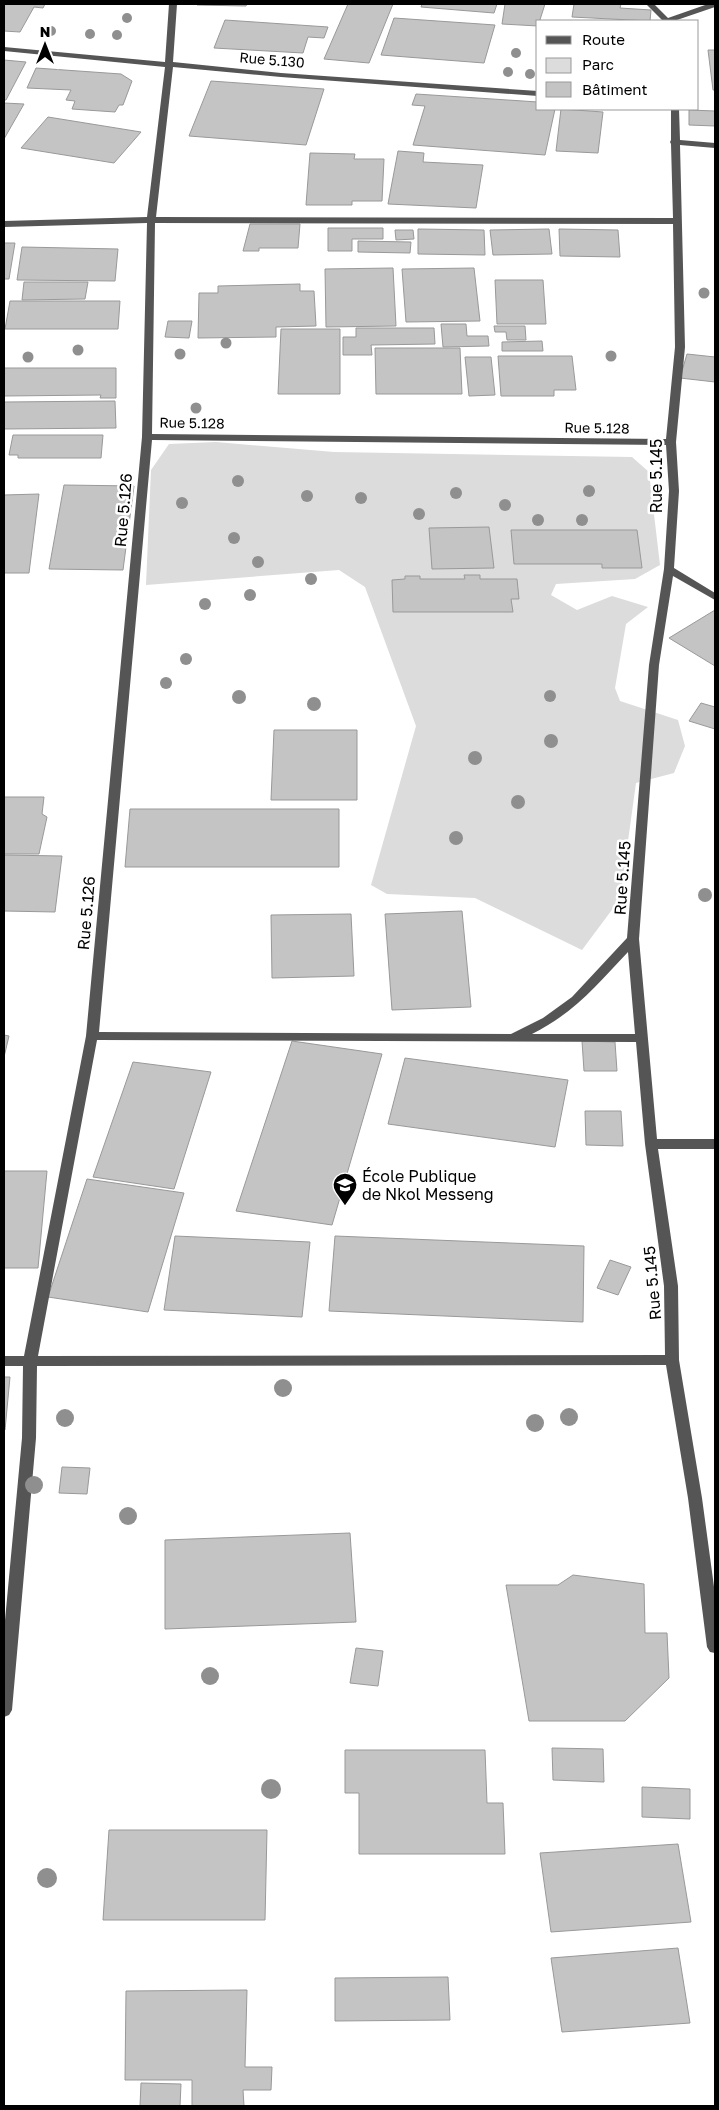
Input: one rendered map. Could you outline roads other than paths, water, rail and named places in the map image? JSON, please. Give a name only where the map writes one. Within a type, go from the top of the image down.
[{"type":"street","name":"Rue 5.128","points":[[173,4],[170,64],[151,220],[147,437],[671,442]]},
{"type":"street","points":[[650,4],[666,20]]},
{"type":"street","points":[[670,20],[715,4]]},
{"type":"street","name":"Rue 5.130","points":[[4,49],[281,75],[536,94]]},
{"type":"street","name":"Rue 5.145","points":[[674,110],[674,142],[678,182],[676,221],[680,347],[671,442],[674,492],[669,569],[654,665],[634,939],[651,1144],[671,1286],[672,1360],[695,1498],[715,1647]]},
{"type":"street","points":[[674,142],[715,144]]},
{"type":"street","points":[[4,224],[151,220],[676,221]]},
{"type":"street","name":"Rue 5.126","points":[[4,1710],[29,1438],[30,1362],[92,1036],[147,437]]},
{"type":"street","points":[[669,569],[715,596]]},
{"type":"street","points":[[513,1038],[546,1021],[576,1000],[634,939]]},
{"type":"street","points":[[92,1036],[642,1038]]},
{"type":"street","points":[[651,1144],[715,1144]]},
{"type":"street","points":[[4,1361],[672,1360]]},
{"type":"place","name":"École Publique de Nkol Messeng","points":[[345,1206]]}]
